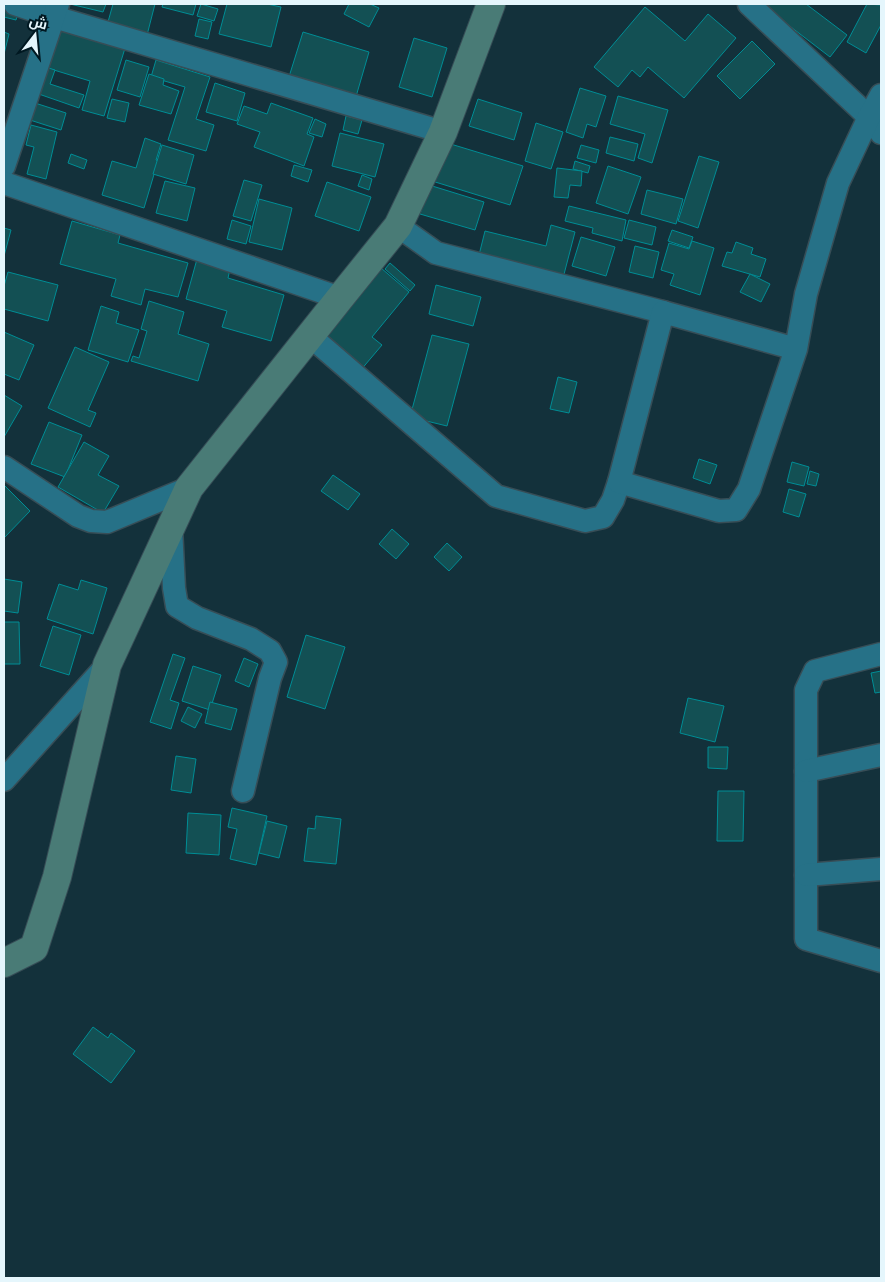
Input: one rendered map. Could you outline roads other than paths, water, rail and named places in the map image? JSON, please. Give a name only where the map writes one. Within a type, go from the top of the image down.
[{"type":"main road","points":[[4,964],[34,948],[57,877],[107,665],[189,488],[398,226],[443,132],[490,4]]},
{"type":"street","points":[[15,4],[56,11],[443,132]]},
{"type":"street","points":[[749,4],[875,125]]},
{"type":"street","points":[[4,166],[56,11]]},
{"type":"street","points":[[619,482],[719,511],[736,510],[748,489],[796,349],[806,294],[838,183],[875,125],[881,95]]},
{"type":"street","points":[[4,183],[340,298]]},
{"type":"street","points":[[398,226],[436,253],[796,349]]},
{"type":"street","points":[[310,336],[496,496],[585,521],[603,517],[613,500],[663,312]]},
{"type":"street","points":[[4,467],[78,516],[91,521],[108,522],[189,488]]},
{"type":"street","points":[[171,526],[174,588],[177,606],[197,618],[251,638],[270,651],[276,662],[270,678],[243,791]]},
{"type":"street","points":[[881,654],[815,671],[806,690],[806,939],[881,961]]},
{"type":"street","points":[[4,780],[107,665]]},
{"type":"street","points":[[806,771],[881,756]]},
{"type":"street","points":[[806,876],[881,869]]}]
